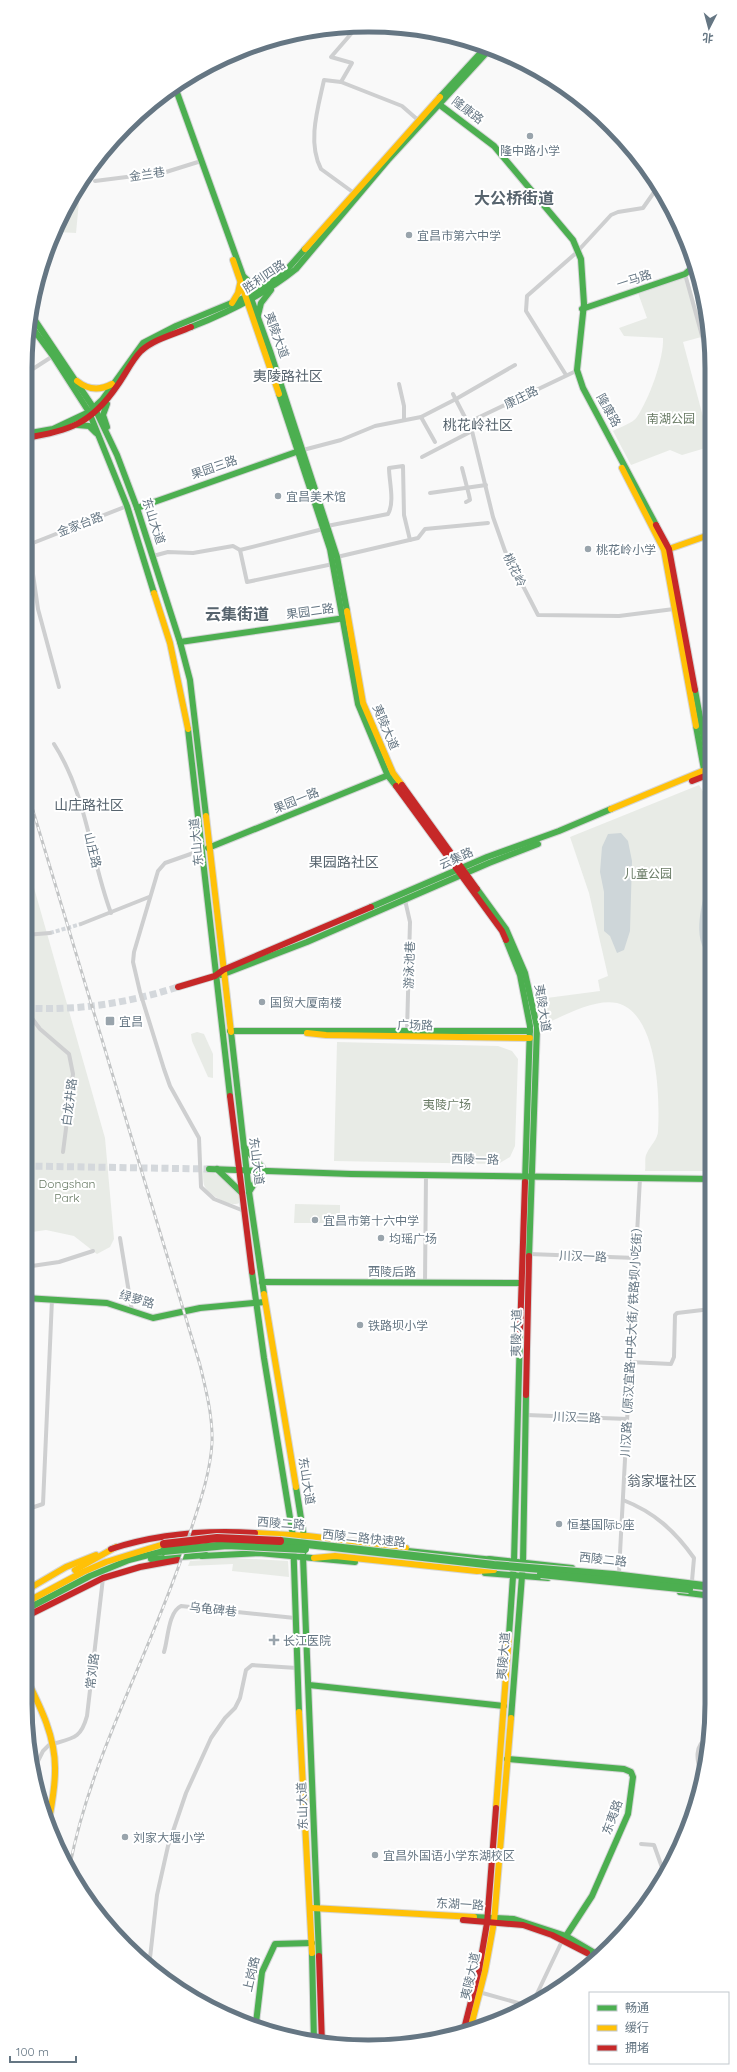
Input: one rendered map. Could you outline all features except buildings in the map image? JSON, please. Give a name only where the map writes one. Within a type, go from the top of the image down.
[{"type":"main road","name":"胜利四路","points":[[32,437],[55,433],[93,413],[141,351],[154,342],[277,285],[296,269],[482,52]]},
{"type":"main road","name":"胜利四路","points":[[248,299],[283,274],[296,262],[418,120],[437,104],[486,53]]},
{"type":"main road","name":"夷陵大道","points":[[177,93],[241,277],[252,315],[301,450]]},
{"type":"main road","name":"夷陵大道","points":[[174,95],[241,277]]},
{"type":"main road","name":"隆康路","points":[[437,104],[492,148],[577,252],[582,306],[577,370],[583,388],[666,549],[705,756]]},
{"type":"main road","name":"一马路","points":[[582,306],[683,271],[689,266]]},
{"type":"main road","name":"一马路","points":[[582,306],[685,274],[690,270]]},
{"type":"main road","points":[[252,315],[245,308],[232,306],[239,290],[241,277],[254,286],[265,286]]},
{"type":"main road","points":[[259,320],[258,312],[261,303],[277,285]]},
{"type":"main road","name":"夷陵大道","points":[[248,299],[259,320],[335,561],[345,618],[363,703],[390,775],[502,931],[520,975],[530,1034],[527,1415],[518,1562],[513,1576],[491,1920],[480,1970],[465,2026]]},
{"type":"main road","name":"隆康路","points":[[582,306],[570,373],[666,549],[674,609],[705,758]]},
{"type":"main road","name":"东山大道","points":[[36,321],[76,380],[117,455],[153,556],[180,642],[190,680],[196,726],[215,976],[244,1169],[246,1193],[262,1282],[261,1302],[292,1536],[297,1668],[322,2037]]},
{"type":"main road","name":"东山大道","points":[[34,332],[53,356],[80,399],[93,413],[127,506],[179,680],[188,729],[223,972],[244,1147],[244,1169]]},
{"type":"main road","points":[[76,380],[86,388],[101,389],[114,387]]},
{"type":"main road","points":[[114,387],[103,415],[117,455]]},
{"type":"main road","points":[[71,424],[81,412],[80,399]]},
{"type":"main road","name":"胜利四路","points":[[32,433],[71,424]]},
{"type":"main road","points":[[71,424],[89,426],[94,430],[106,452]]},
{"type":"main road","name":"果园三路","points":[[137,508],[301,450]]},
{"type":"main road","points":[[666,549],[705,537]]},
{"type":"main road","name":"果园二路","points":[[180,642],[345,618]]},
{"type":"main road","name":"云集路","points":[[178,987],[215,976],[461,872],[705,773]]},
{"type":"main road","name":"果园一路","points":[[205,849],[390,775]]},
{"type":"main road","name":"夷陵大道","points":[[461,872],[506,929],[527,980],[537,1027],[521,1283],[518,1562],[522,1576],[507,1759],[491,1920],[479,1992],[471,2024]]},
{"type":"main road","name":"云集路","points":[[223,972],[306,942],[405,900],[461,872]]},
{"type":"main road","name":"广场路","points":[[230,1031],[299,1032],[317,1030],[530,1034]]},
{"type":"main road","name":"广场路","points":[[299,1032],[318,1035],[530,1034]]},
{"type":"main road","points":[[244,1147],[262,1169],[246,1193]]},
{"type":"main road","name":"西陵一路","points":[[246,1193],[213,1169],[705,1176]]},
{"type":"main road","name":"西陵一路","points":[[262,1169],[426,1174],[528,1174],[705,1180]]},
{"type":"main road","name":"东山大道","points":[[246,1193],[244,1211],[305,1540],[303,1557],[309,1685],[314,1910],[312,1943],[314,2035]]},
{"type":"main road","name":"西陵后路","points":[[262,1282],[521,1283]]},
{"type":"main road","name":"绿萝路","points":[[32,1298],[107,1303],[153,1318],[200,1308],[261,1302]]},
{"type":"main road","name":"西陵二路","points":[[32,1586],[66,1567],[116,1547],[168,1536],[219,1532],[292,1536],[305,1540],[455,1553],[494,1560],[619,1572],[705,1584]]},
{"type":"main road","name":"西陵二路快速路","points":[[32,1599],[100,1565],[164,1548],[216,1538],[305,1540],[705,1584]]},
{"type":"main road","points":[[305,1540],[494,1560]]},
{"type":"main road","name":"西陵二路快速路","points":[[32,1606],[90,1576],[128,1560],[164,1548],[227,1545],[258,1545],[705,1591]]},
{"type":"main road","points":[[32,1593],[116,1547]]},
{"type":"main road","name":"西陵二路","points":[[32,1614],[103,1578],[140,1567],[206,1555],[237,1554],[292,1556],[618,1584],[705,1595]]},
{"type":"main road","points":[[90,1576],[153,1558],[206,1555]]},
{"type":"main road","points":[[314,1558],[335,1556],[353,1557],[477,1571],[494,1570]]},
{"type":"main road","points":[[309,1685],[504,1706]]},
{"type":"main road","points":[[32,1693],[47,1730],[56,1762],[55,1782],[50,1812]]},
{"type":"main road","points":[[32,1699],[47,1730]]},
{"type":"main road","points":[[48,1805],[51,1784],[51,1745]]},
{"type":"main road","name":"东夷路","points":[[507,1759],[624,1769],[630,1772],[633,1777],[628,1814],[592,1896],[565,1937]]},
{"type":"main road","points":[[314,1910],[491,1920],[514,1923],[565,1937],[594,1953]]},
{"type":"main road","points":[[565,1937],[591,1955]]},
{"type":"main road","name":"上岗路","points":[[256,2020],[259,1990],[269,1952],[275,1944],[312,1943]]},
{"type":"street","points":[[341,82],[352,63],[332,57],[353,33]]},
{"type":"street","points":[[354,193],[320,169],[315,155],[313,136],[324,80],[341,82],[402,106],[418,120]]},
{"type":"street","name":"金兰巷","points":[[94,181],[166,172],[198,162]]},
{"type":"street","points":[[570,373],[526,311],[527,296],[577,252],[611,215],[618,212],[643,208],[654,192]]},
{"type":"street","points":[[685,274],[704,341]]},
{"type":"street","points":[[32,370],[53,356]]},
{"type":"street","points":[[301,450],[341,440],[375,426],[421,417],[456,399],[515,364]]},
{"type":"street","name":"康庄路","points":[[469,422],[570,373]]},
{"type":"street","points":[[399,384],[404,406],[404,420]]},
{"type":"street","name":"桃花岭","points":[[453,394],[469,422],[472,431],[493,517],[505,551],[538,615],[619,616],[674,609]]},
{"type":"street","points":[[421,417],[435,442]]},
{"type":"street","points":[[422,458],[472,431]]},
{"type":"street","points":[[153,556],[168,552],[189,554],[232,546],[240,550],[325,528],[388,514],[390,511],[391,488],[389,468],[404,466],[404,515],[410,540]]},
{"type":"street","points":[[462,468],[468,487],[470,500],[466,502]]},
{"type":"street","points":[[430,493],[486,485]]},
{"type":"street","name":"金家台路","points":[[33,543],[127,506]]},
{"type":"street","points":[[240,550],[247,582],[335,561],[418,538],[425,529],[488,523]]},
{"type":"street","points":[[33,543],[33,574],[38,609],[60,687]]},
{"type":"street","name":"山庄路","points":[[54,744],[62,756],[76,787],[103,890],[111,913]]},
{"type":"street","points":[[205,849],[165,863],[158,871],[149,897],[133,962],[170,1086],[199,1138],[201,1187],[214,1199],[244,1211]]},
{"type":"street","points":[[81,924],[149,897]]},
{"type":"street","name":"游泳池巷","points":[[405,900],[410,922],[407,1031]]},
{"type":"street","points":[[32,934],[50,933]]},
{"type":"street","name":"白龙井路","points":[[32,1018],[40,1029],[69,1054],[73,1074],[63,1152]]},
{"type":"street","points":[[425,1283],[426,1174]]},
{"type":"street","name":"川汉路（原汉宜路·中央大街/铁路坝小吃街）","points":[[619,1572],[640,1178]]},
{"type":"street","points":[[120,1238],[132,1311]]},
{"type":"street","points":[[32,1267],[59,1262],[93,1250]]},
{"type":"street","name":"川汉一路","points":[[529,1254],[636,1258]]},
{"type":"street","points":[[32,1508],[43,1504],[52,1299]]},
{"type":"street","points":[[630,1362],[671,1364],[674,1357],[674,1315],[705,1310]]},
{"type":"street","name":"川汉二路","points":[[527,1415],[627,1419]]},
{"type":"street","points":[[623,1500],[640,1507],[667,1525],[685,1544],[694,1558],[692,1581]]},
{"type":"street","name":"常刘路","points":[[51,1745],[70,1739],[83,1730],[87,1716],[103,1578]]},
{"type":"street","name":"乌龟碑巷","points":[[164,1652],[167,1631],[175,1611],[181,1606],[295,1618]]},
{"type":"street","points":[[150,1958],[157,1895],[168,1846],[186,1793],[211,1738],[225,1718],[235,1708],[240,1698],[246,1670],[252,1665],[297,1668]]},
{"type":"street","points":[[699,1770],[696,1759],[697,1751],[702,1744]]},
{"type":"street","points":[[37,1763],[43,1751],[51,1745]]},
{"type":"street","points":[[641,1844],[654,1845],[662,1867]]},
{"type":"street","points":[[536,1995],[565,1937]]},
{"type":"street","points":[[479,1992],[520,2004]]},
{"type":"green space","points":[[76,201],[79,201],[76,233],[62,232]]},
{"type":"green space","name":"南湖公园","points":[[687,276],[702,326],[703,337],[683,342],[705,424],[705,448],[682,455],[670,450],[631,465],[613,431],[633,421],[642,409],[655,379],[663,347],[663,338],[624,336],[619,328],[647,318],[638,293]]},
{"type":"green space","name":"儿童公园","points":[[699,785],[705,795],[705,1171],[645,1171],[646,1155],[658,1134],[657,1079],[649,1039],[641,1023],[631,1010],[617,1003],[599,1003],[589,1005],[543,1025],[539,999],[600,991],[598,980],[608,976],[589,893],[570,837]]},
{"type":"green space","name":"Dongshan Park","points":[[32,881],[105,1138],[114,1239],[110,1247],[97,1254],[74,1236],[46,1230],[32,1232]]},
{"type":"green space","points":[[197,1032],[204,1034],[213,1054],[213,1078],[208,1077],[192,1041],[191,1034]]},
{"type":"green space","name":"夷陵广场","points":[[337,1042],[498,1046],[512,1051],[518,1059],[515,1146],[510,1157],[498,1164],[334,1161]]},
{"type":"green space","points":[[203,1171],[214,1173],[223,1179],[239,1195],[239,1203],[231,1204],[225,1202],[214,1196],[206,1189],[203,1180]]},
{"type":"green space","points":[[295,1204],[340,1205],[340,1223],[294,1223]]},
{"type":"green space","points":[[234,1558],[288,1561],[289,1577],[232,1571],[233,1564],[188,1566],[190,1561]]},
{"type":"shaded area","points":[[621,833],[628,841],[632,861],[630,931],[624,950],[617,953],[610,936],[604,931],[604,892],[600,872],[602,847],[608,834]]},
{"type":"shaded area","points":[[705,892],[705,950],[699,930],[701,907]]},
{"type":"tunnel","points":[[50,933],[81,924]]},
{"type":"tunnel","points":[[32,1008],[45,1009],[103,1005],[159,993],[178,987]]},
{"type":"tunnel","points":[[32,1166],[209,1169]]},
{"type":"railway","points":[[32,807],[200,1365],[209,1404],[212,1433],[209,1468],[199,1506],[173,1583],[107,1742],[80,1823],[71,1860]]},
{"type":"traffic: fast","points":[[440,97],[482,52]]},
{"type":"traffic: fast","points":[[191,327],[259,295],[296,269],[388,160],[486,54]]},
{"type":"traffic: fast","points":[[177,93],[270,351],[337,557],[347,611]]},
{"type":"traffic: fast","points":[[436,102],[494,146],[573,240],[581,259],[584,304],[577,370],[583,388],[656,525]]},
{"type":"traffic: fast","points":[[32,433],[53,429],[89,412],[102,400],[143,343],[176,326],[246,297],[283,274],[305,249]]},
{"type":"traffic: fast","points":[[582,309],[685,274],[690,270]]},
{"type":"traffic: fast","points":[[244,277],[254,286],[263,286]]},
{"type":"traffic: fast","points":[[258,315],[261,303],[271,290]]},
{"type":"traffic: fast","points":[[36,321],[97,413],[117,455],[137,508],[180,642],[190,680],[206,816]]},
{"type":"traffic: fast","points":[[34,331],[53,356],[89,412],[127,506],[154,593]]},
{"type":"traffic: fast","points":[[279,394],[330,549],[358,704],[388,776],[396,786]]},
{"type":"traffic: fast","points":[[107,404],[103,415],[107,427]]},
{"type":"traffic: fast","points":[[78,425],[89,426],[96,433]]},
{"type":"traffic: fast","points":[[137,508],[299,451]]},
{"type":"traffic: fast","points":[[180,642],[345,618]]},
{"type":"traffic: fast","points":[[695,690],[705,745]]},
{"type":"traffic: fast","points":[[696,726],[705,775]]},
{"type":"traffic: fast","points":[[188,729],[230,1096]]},
{"type":"traffic: fast","points":[[208,848],[391,774]]},
{"type":"traffic: fast","points":[[371,907],[487,857],[559,831],[611,809]]},
{"type":"traffic: fast","points":[[221,975],[307,942],[489,863],[538,844]]},
{"type":"traffic: fast","points":[[477,889],[506,929],[525,973],[537,1027],[529,1256]]},
{"type":"traffic: fast","points":[[506,940],[520,975],[530,1026],[525,1182]]},
{"type":"traffic: fast","points":[[230,1031],[530,1031]]},
{"type":"traffic: fast","points":[[231,1032],[249,1192],[264,1294]]},
{"type":"traffic: fast","points":[[244,1147],[262,1167]]},
{"type":"traffic: fast","points":[[209,1169],[351,1174],[705,1179]]},
{"type":"traffic: fast","points":[[217,1169],[242,1193]]},
{"type":"traffic: fast","points":[[249,1192],[262,1171]]},
{"type":"traffic: fast","points":[[252,1272],[264,1358],[293,1536],[299,1712]]},
{"type":"traffic: fast","points":[[262,1282],[521,1283]]},
{"type":"traffic: fast","points":[[32,1298],[107,1303],[153,1318],[200,1308],[265,1302]]},
{"type":"traffic: fast","points":[[509,1635],[514,1562],[520,1333]]},
{"type":"traffic: fast","points":[[511,1718],[523,1563],[526,1395]]},
{"type":"traffic: fast","points":[[296,1487],[304,1537],[303,1557],[319,1956]]},
{"type":"traffic: fast","points":[[280,1541],[494,1565],[614,1575],[705,1586]]},
{"type":"traffic: fast","points":[[164,1551],[227,1545],[305,1549]]},
{"type":"traffic: fast","points":[[398,1550],[494,1560]]},
{"type":"traffic: fast","points":[[32,1606],[90,1576],[129,1560],[164,1551]]},
{"type":"traffic: fast","points":[[202,1556],[259,1553],[355,1562]]},
{"type":"traffic: fast","points":[[151,1559],[206,1555]]},
{"type":"traffic: fast","points":[[489,1559],[572,1568]]},
{"type":"traffic: fast","points":[[485,1573],[548,1578]]},
{"type":"traffic: fast","points":[[541,1574],[689,1589]]},
{"type":"traffic: fast","points":[[680,1592],[705,1595]]},
{"type":"traffic: fast","points":[[309,1685],[504,1706]]},
{"type":"traffic: fast","points":[[507,1759],[624,1769],[631,1772],[633,1777],[628,1814],[592,1896],[566,1936]]},
{"type":"traffic: fast","points":[[474,1917],[514,1919],[566,1936],[594,1952]]},
{"type":"traffic: fast","points":[[256,2021],[262,1972],[275,1944],[312,1943]]},
{"type":"traffic: fast","points":[[312,1953],[314,2035]]},
{"type":"traffic: slow","points":[[305,249],[440,97]]},
{"type":"traffic: slow","points":[[233,260],[279,394]]},
{"type":"traffic: slow","points":[[232,303],[238,293],[240,284]]},
{"type":"traffic: slow","points":[[77,381],[89,388],[103,388],[112,384]]},
{"type":"traffic: slow","points":[[622,468],[664,550],[696,726]]},
{"type":"traffic: slow","points":[[666,550],[705,536]]},
{"type":"traffic: slow","points":[[154,593],[170,643],[188,729]]},
{"type":"traffic: slow","points":[[347,611],[363,703],[393,773],[402,785]]},
{"type":"traffic: slow","points":[[611,809],[705,770]]},
{"type":"traffic: slow","points":[[206,816],[231,1032]]},
{"type":"traffic: slow","points":[[307,1033],[326,1035],[530,1038]]},
{"type":"traffic: slow","points":[[264,1294],[296,1487]]},
{"type":"traffic: slow","points":[[255,1533],[308,1536],[406,1548]]},
{"type":"traffic: slow","points":[[32,1599],[83,1572],[106,1562],[164,1544]]},
{"type":"traffic: slow","points":[[75,1570],[116,1547]]},
{"type":"traffic: slow","points":[[32,1587],[66,1567],[96,1555]]},
{"type":"traffic: slow","points":[[314,1558],[335,1556],[477,1571],[494,1570]]},
{"type":"traffic: slow","points":[[496,1808],[509,1635]]},
{"type":"traffic: slow","points":[[32,1691],[46,1722],[55,1758],[55,1778],[50,1813]]},
{"type":"traffic: slow","points":[[299,1712],[312,1953]]},
{"type":"traffic: slow","points":[[472,2024],[485,1971],[494,1922],[511,1718]]},
{"type":"traffic: slow","points":[[312,1908],[474,1917]]},
{"type":"traffic: jam","points":[[32,437],[54,432],[78,424],[98,409],[107,399],[141,351],[158,340],[191,327]]},
{"type":"traffic: jam","points":[[656,525],[669,549],[695,690]]},
{"type":"traffic: jam","points":[[692,781],[705,776]]},
{"type":"traffic: jam","points":[[402,785],[477,889]]},
{"type":"traffic: jam","points":[[396,786],[502,931],[506,940]]},
{"type":"traffic: jam","points":[[178,987],[215,976],[223,970],[371,907]]},
{"type":"traffic: jam","points":[[230,1096],[252,1272]]},
{"type":"traffic: jam","points":[[520,1333],[525,1182]]},
{"type":"traffic: jam","points":[[526,1395],[529,1256]]},
{"type":"traffic: jam","points":[[111,1549],[146,1540],[182,1534],[219,1532],[255,1533]]},
{"type":"traffic: jam","points":[[164,1544],[217,1538],[280,1541]]},
{"type":"traffic: jam","points":[[32,1614],[103,1578],[140,1567],[178,1560]]},
{"type":"traffic: jam","points":[[465,2026],[479,1970],[487,1923],[496,1808]]},
{"type":"traffic: jam","points":[[463,1920],[523,1925],[552,1935],[587,1953]]},
{"type":"traffic: jam","points":[[319,1956],[322,2037]]},
{"type":"place","name":"隆中路小学","points":[[530,136]]},
{"type":"place","name":"宜昌市第六中学","points":[[409,235]]},
{"type":"place","name":"宜昌美术馆","points":[[278,496]]},
{"type":"place","name":"桃花岭小学","points":[[588,549]]},
{"type":"place","name":"国贸大厦南楼","points":[[262,1002]]},
{"type":"place","name":"宜昌","points":[[110,1021]]},
{"type":"place","name":"宜昌市第十六中学","points":[[315,1220]]},
{"type":"place","name":"均瑶广场","points":[[381,1238]]},
{"type":"place","name":"铁路坝小学","points":[[360,1325]]},
{"type":"place","name":"恒基国际b座","points":[[559,1524]]},
{"type":"place","name":"长江医院","points":[[274,1640]]},
{"type":"place","name":"刘家大堰小学","points":[[125,1837]]},
{"type":"place","name":"宜昌外国语小学东湖校区","points":[[375,1855]]},
{"type":"district","name":"大公桥街道","points":[[514,198]]},
{"type":"district","name":"夷陵路社区","points":[[288,376]]},
{"type":"district","name":"桃花岭社区","points":[[478,425]]},
{"type":"district","name":"云集街道","points":[[237,614]]},
{"type":"district","name":"山庄路社区","points":[[89,805]]},
{"type":"district","name":"果园路社区","points":[[344,862]]},
{"type":"district","name":"翁家堰社区","points":[[662,1481]]}]
